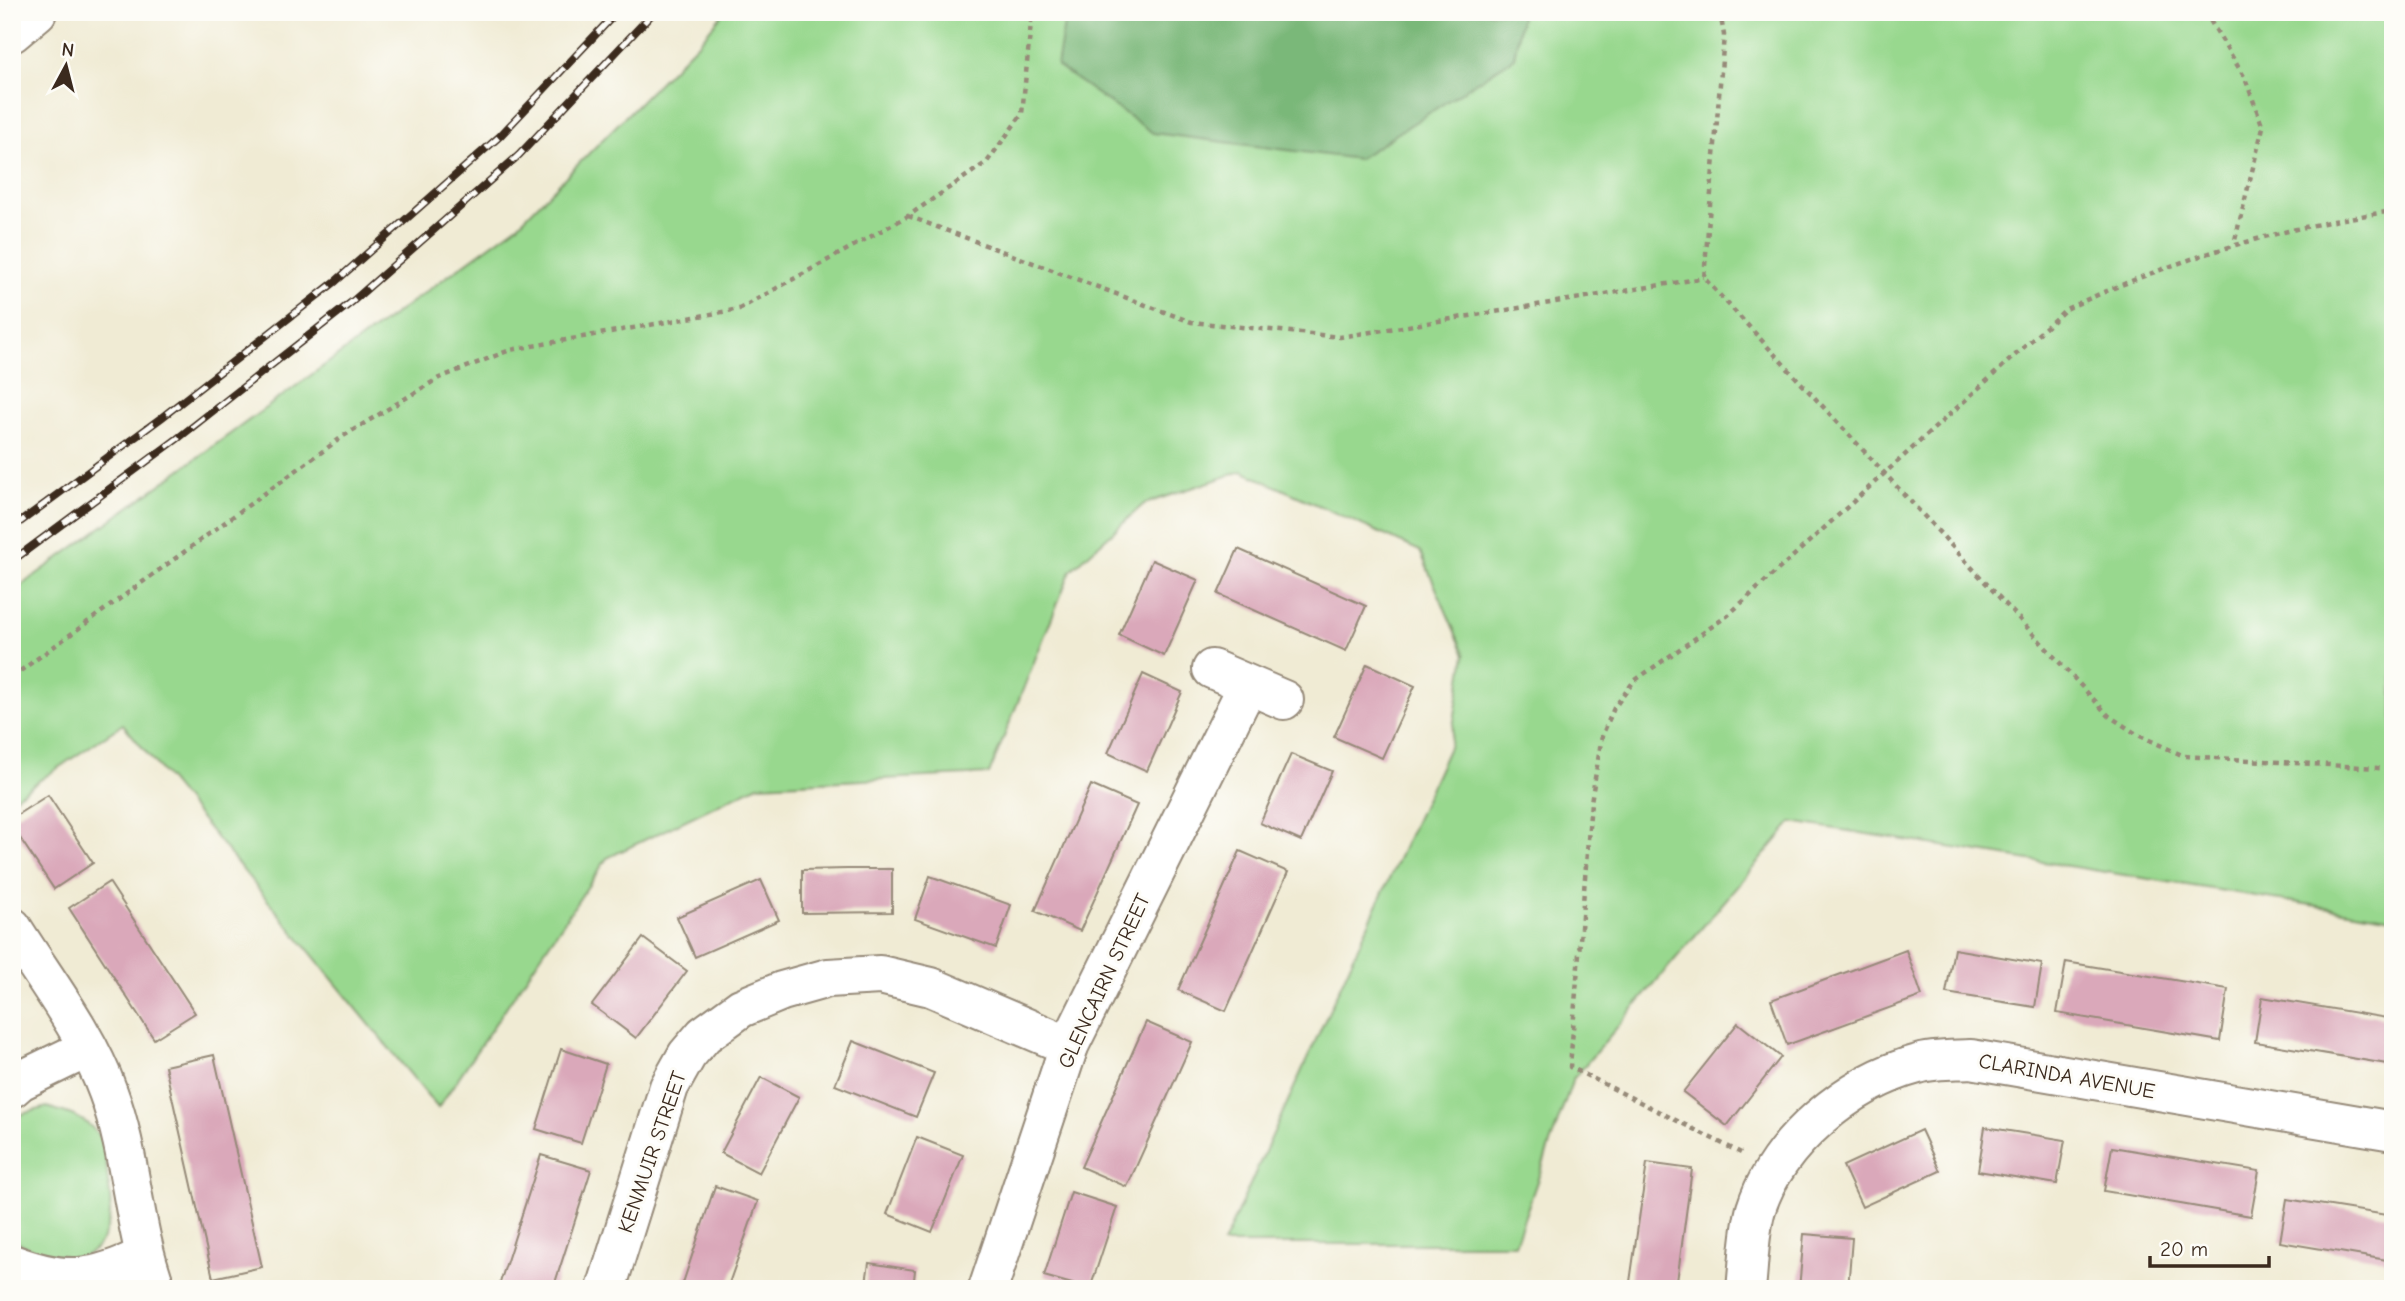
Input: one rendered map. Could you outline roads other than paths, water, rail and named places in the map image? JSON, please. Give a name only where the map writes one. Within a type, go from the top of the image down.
[{"type":"street","points":[[12,33],[37,12]]},
{"type":"street","points":[[1212,669],[1284,700]]},
{"type":"street","name":"GLENCAIRN STREET","points":[[988,1289],[1069,1046],[1248,685]]},
{"type":"street","points":[[12,927],[88,1048],[109,1095],[150,1272],[111,1273],[75,1280],[50,1277],[12,1264]]},
{"type":"street","name":"KENMUIR STREET","points":[[606,1289],[669,1087],[687,1055],[704,1035],[741,1008],[782,991],[828,978],[880,975],[931,987],[1069,1046]]},
{"type":"street","points":[[12,1088],[20,1081],[88,1048]]},
{"type":"street","name":"CLARINDA AVENUE","points":[[1746,1289],[1756,1211],[1773,1169],[1822,1114],[1867,1086],[1918,1063],[1971,1059],[2393,1131]]},
{"type":"railway","points":[[12,528],[161,418],[336,281],[500,136],[617,12]]},
{"type":"railway","points":[[12,561],[177,439],[353,301],[519,155],[654,12]]}]
